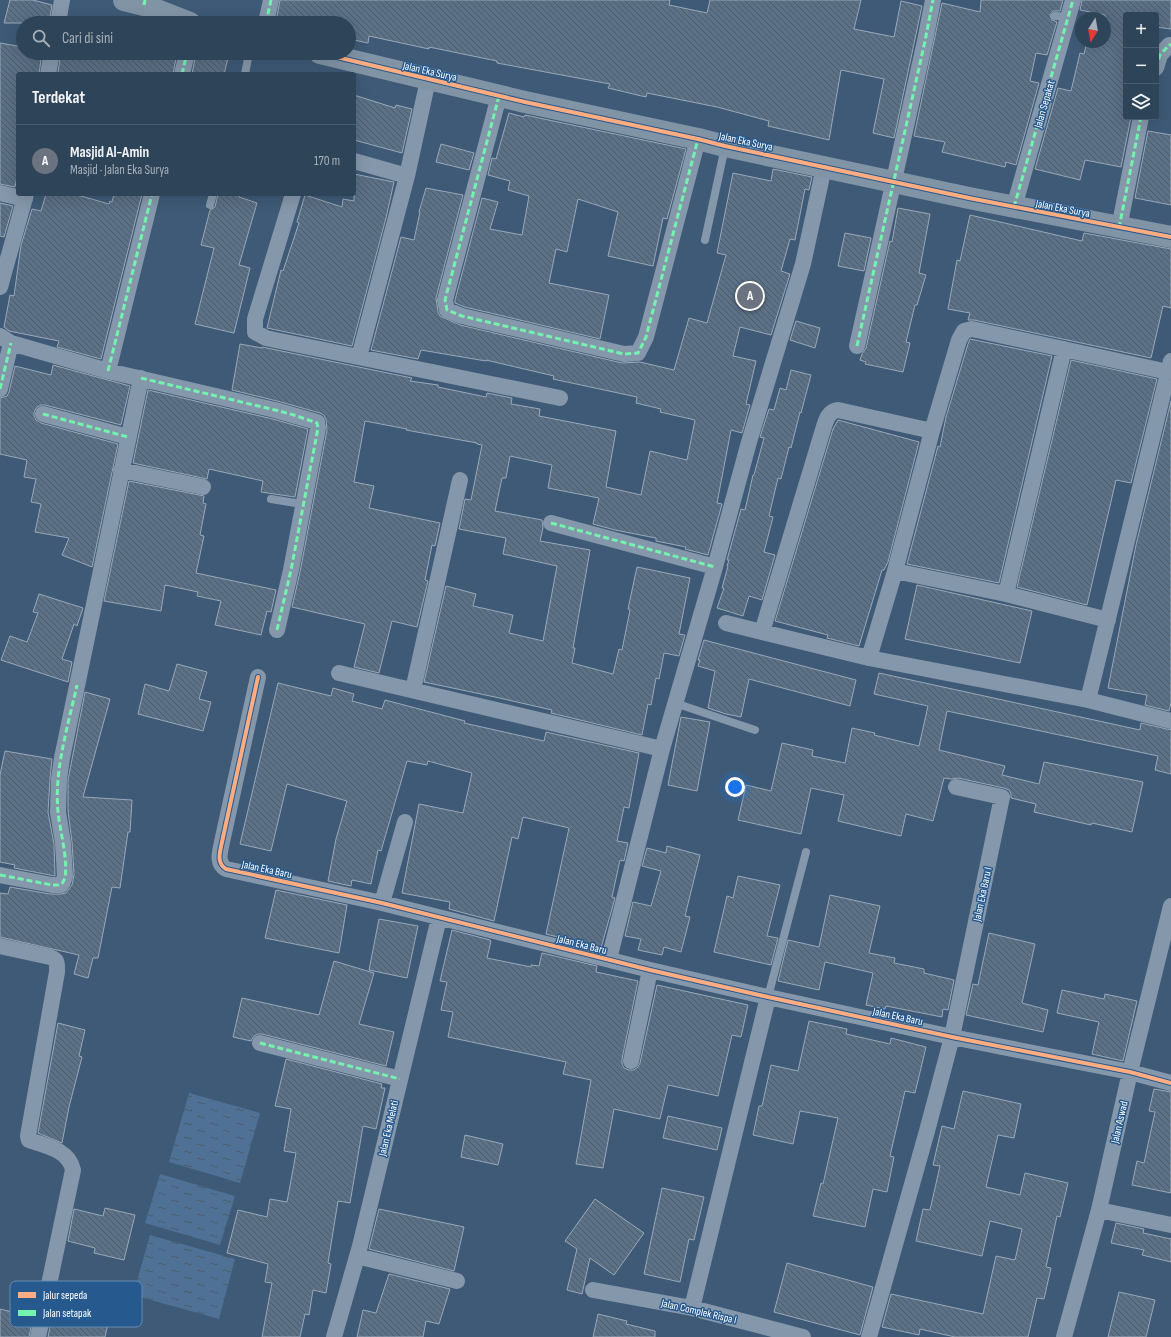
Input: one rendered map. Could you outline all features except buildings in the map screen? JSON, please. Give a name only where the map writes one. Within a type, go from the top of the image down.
[{"type":"street","points":[[59,16],[62,0]]},
{"type":"street","points":[[268,16],[271,0]]},
{"type":"street","points":[[857,346],[925,42],[931,0]]},
{"type":"street","name":"Jalan Sepakat","points":[[1014,207],[1062,17],[1073,0]]},
{"type":"street","points":[[137,2],[172,16]]},
{"type":"street","points":[[1159,58],[1169,45],[1171,45]]},
{"type":"street","points":[[48,72],[51,60]]},
{"type":"street","points":[[182,72],[185,60]]},
{"type":"street","name":"Jalan Eka Surya","points":[[348,60],[428,80],[725,146],[1014,207],[1171,237]]},
{"type":"street","points":[[359,357],[407,176],[428,80]]},
{"type":"street","points":[[499,96],[445,300],[447,310],[462,316],[624,354],[638,353],[646,337],[698,139]]},
{"type":"street","points":[[1119,228],[1140,120]]},
{"type":"street","points":[[356,162],[407,176]]},
{"type":"street","points":[[609,960],[662,749],[715,567],[749,442],[803,264],[824,167]]},
{"type":"street","points":[[0,193],[16,196]]},
{"type":"street","points":[[108,371],[152,196]]},
{"type":"street","points":[[292,196],[255,319],[255,332],[266,338],[560,398]]},
{"type":"street","points":[[0,287],[25,197]]},
{"type":"street","points":[[869,658],[895,571],[932,431],[962,333],[966,330],[972,329],[1064,349],[1170,366],[1088,700]]},
{"type":"street","points":[[0,389],[5,340],[108,371],[275,410],[317,422],[318,428],[302,504],[291,570],[277,630]]},
{"type":"street","points":[[1006,594],[1064,349]]},
{"type":"street","points":[[0,875],[52,885],[61,884],[65,876],[64,843],[58,812],[59,779],[62,758],[141,378]]},
{"type":"street","points":[[762,632],[822,433],[830,413],[838,410],[932,431]]},
{"type":"street","points":[[43,414],[128,437]]},
{"type":"street","points":[[122,470],[203,486]]},
{"type":"street","points":[[413,690],[460,480]]},
{"type":"street","points":[[551,523],[715,567]]},
{"type":"street","points":[[895,571],[1006,594],[1108,620]]},
{"type":"street","points":[[726,623],[869,658],[1088,700],[1171,721]]},
{"type":"street","points":[[339,673],[662,749]]},
{"type":"street","name":"Jalan Eka Baru","points":[[258,677],[222,842],[220,858],[221,865],[226,869],[243,874],[382,903],[650,970],[768,997],[952,1037],[1130,1072],[1171,1083]]},
{"type":"street","name":"Jalan Eka Baru I","points":[[952,1037],[1002,797],[956,787]]},
{"type":"street","points":[[382,903],[405,822]]},
{"type":"street","name":"Jalan Aswad","points":[[1064,1337],[1099,1210],[1130,1072],[1171,906]]},
{"type":"street","name":"Jalan Eka Melati","points":[[334,1337],[358,1256],[439,918]]},
{"type":"street","points":[[0,946],[50,957],[56,959],[57,962],[57,972],[28,1136],[29,1140],[60,1152],[67,1157],[73,1170],[50,1281]]},
{"type":"street","points":[[631,1062],[650,970]]},
{"type":"street","points":[[692,1308],[768,997]]},
{"type":"street","points":[[869,1337],[927,1132],[952,1037]]},
{"type":"street","points":[[260,1043],[400,1079]]},
{"type":"street","points":[[1099,1210],[1171,1225]]},
{"type":"street","points":[[358,1256],[457,1281]]},
{"type":"street","name":"Jalan Complek Rispa I","points":[[593,1290],[692,1308],[803,1337]]},
{"type":"street","points":[[38,1337],[40,1327]]},
{"type":"lane","points":[[245,72],[248,60]]},
{"type":"lane","points":[[705,240],[725,146]]},
{"type":"lane","points":[[210,206],[212,196]]},
{"type":"lane","points":[[271,499],[302,504]]},
{"type":"lane","points":[[675,703],[755,730]]},
{"type":"lane","points":[[768,997],[806,852]]},
{"type":"water","points":[[189,1093],[260,1113],[240,1183],[169,1162]]},
{"type":"water","points":[[160,1174],[235,1196],[220,1245],[145,1223]]},
{"type":"water","points":[[150,1235],[235,1259],[219,1319],[142,1298],[142,1281],[137,1281]]},
{"type":"marked path","points":[[144,5],[145,0]]},
{"type":"marked path","points":[[268,16],[271,0]]},
{"type":"marked path","points":[[857,346],[933,0]]},
{"type":"marked path","points":[[1014,207],[1073,0]]},
{"type":"marked path","points":[[1159,58],[1169,45],[1171,45]]},
{"type":"marked path","points":[[182,72],[185,60]]},
{"type":"marked path","points":[[499,96],[445,300],[447,310],[462,316],[624,354],[638,353],[646,337],[698,139]]},
{"type":"marked path","points":[[1119,228],[1140,120]]},
{"type":"marked path","points":[[108,371],[152,196]]},
{"type":"marked path","points":[[0,389],[11,343]]},
{"type":"marked path","points":[[141,378],[275,410],[317,423],[318,428],[291,570],[277,630]]},
{"type":"marked path","points":[[43,414],[128,437]]},
{"type":"marked path","points":[[551,523],[715,567]]},
{"type":"marked path","points":[[0,875],[52,885],[60,885],[63,882],[66,868],[58,812],[58,780],[63,748],[77,685]]},
{"type":"marked path","points":[[260,1043],[400,1079]]},
{"type":"cycle path","points":[[349,60],[525,102],[725,146],[969,198],[1171,237]]},
{"type":"cycle path","points":[[258,677],[220,850],[221,864],[226,869],[382,903],[650,970],[768,997],[952,1037],[1130,1072],[1171,1083]]},
{"type":"place","name":"Masjid Al-Amin","points":[[750,296]]}]
